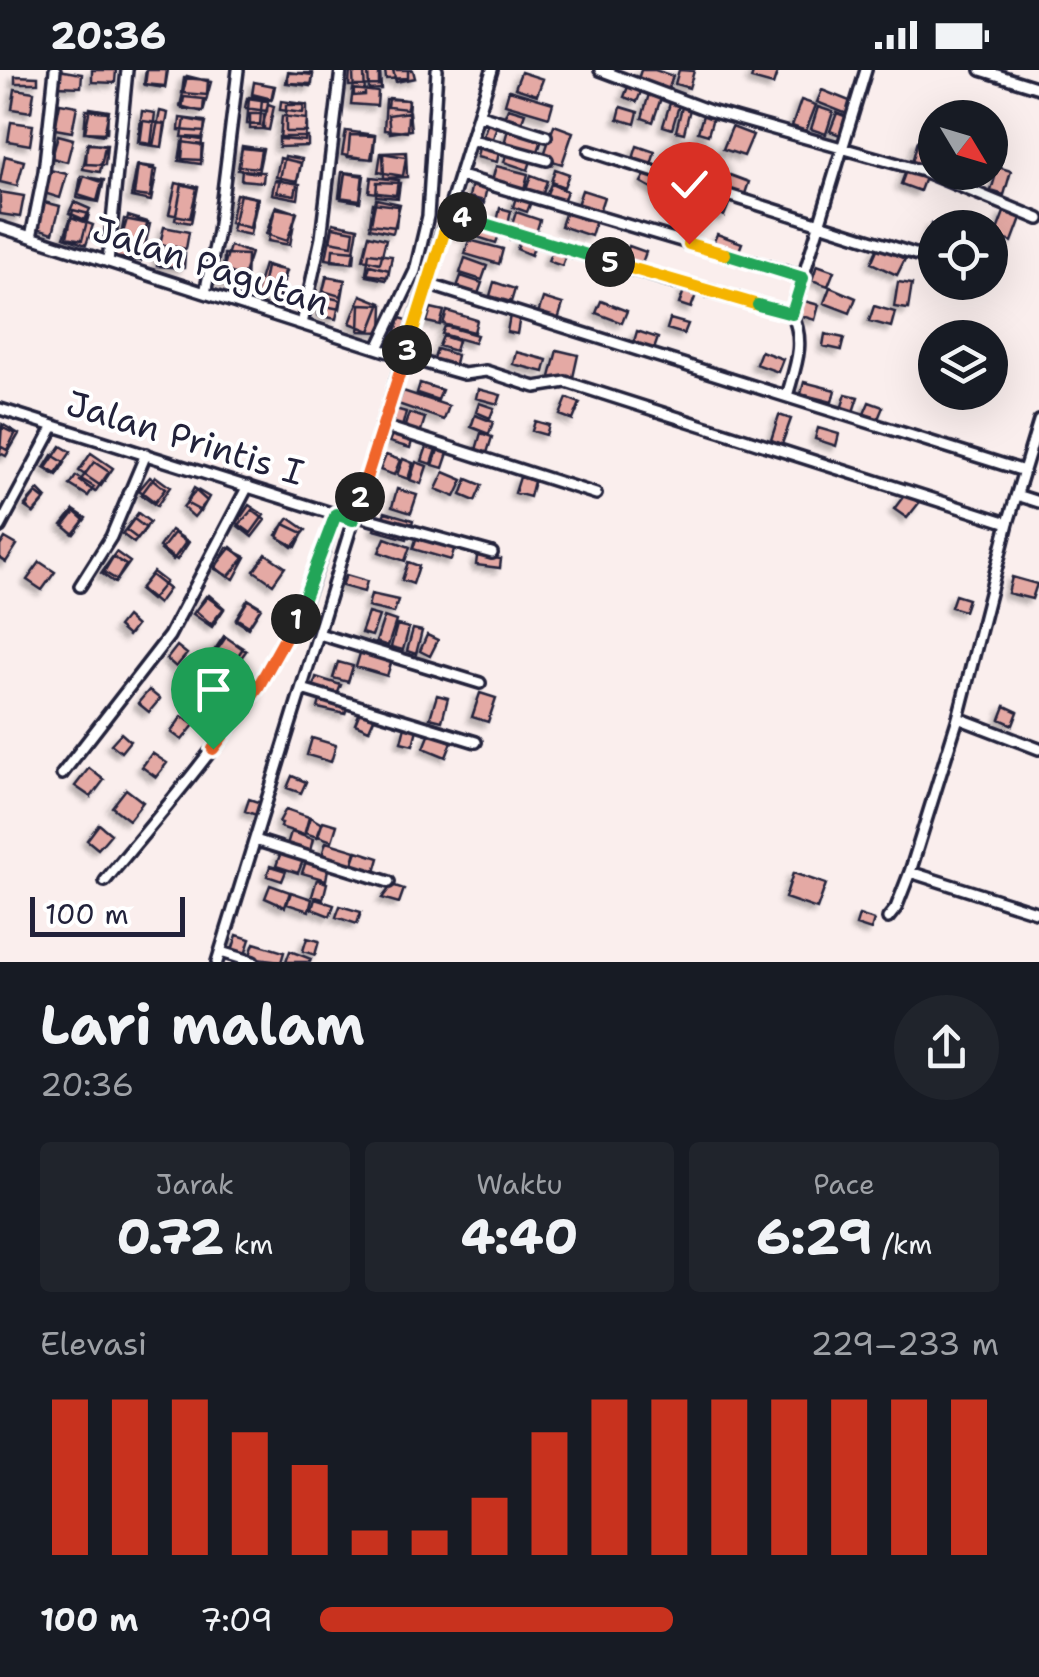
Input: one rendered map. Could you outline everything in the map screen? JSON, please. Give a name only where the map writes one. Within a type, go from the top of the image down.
[{"type":"street","points":[[31,237],[44,172],[55,70]]},
{"type":"street","points":[[108,262],[127,70]]},
{"type":"street","points":[[205,293],[218,232],[238,70]]},
{"type":"street","points":[[302,324],[321,238],[341,70]]},
{"type":"street","points":[[378,348],[414,271],[428,216],[437,70]]},
{"type":"street","points":[[253,962],[219,957],[492,70]]},
{"type":"street","points":[[600,70],[710,110],[923,171],[1039,219]]},
{"type":"street","points":[[787,396],[800,351],[800,332],[792,314],[866,70]]},
{"type":"street","points":[[981,70],[1039,88]]},
{"type":"street","points":[[480,115],[546,136]]},
{"type":"street","points":[[473,140],[547,160]]},
{"type":"street","points":[[589,151],[918,255]]},
{"type":"street","points":[[461,176],[803,278]]},
{"type":"street","points":[[450,214],[792,314]]},
{"type":"street","name":"Jalan Pagutan","points":[[0,227],[404,358],[466,375],[486,371],[536,387],[564,382],[1008,522]]},
{"type":"street","points":[[428,284],[1024,471]]},
{"type":"street","name":"Jalan Printis I","points":[[0,409],[336,514],[492,554]]},
{"type":"street","points":[[888,918],[910,872],[958,718],[1008,522],[1039,421]]},
{"type":"street","points":[[0,527],[54,426]]},
{"type":"street","points":[[382,426],[596,494]]},
{"type":"street","points":[[80,586],[112,537],[146,454]]},
{"type":"street","points":[[62,774],[169,636],[248,486]]},
{"type":"street","points":[[1016,495],[1039,502]]},
{"type":"street","points":[[105,881],[213,749],[258,687],[300,610],[336,514]]},
{"type":"street","points":[[320,634],[480,684]]},
{"type":"street","points":[[302,689],[476,742]]},
{"type":"street","points":[[958,718],[1039,749]]},
{"type":"street","points":[[255,840],[389,882]]},
{"type":"street","points":[[910,872],[1039,912]]},
{"type":"building","points":[[58,70],[82,74],[81,87],[57,86]]},
{"type":"building","points":[[92,70],[116,70],[115,83],[92,82]]},
{"type":"building","points":[[146,70],[167,70],[165,86],[144,84]]},
{"type":"building","points":[[147,70],[168,70],[165,88],[145,85]]},
{"type":"building","points":[[350,70],[379,70],[379,85],[349,86]]},
{"type":"building","points":[[380,70],[381,89],[369,90],[368,71]]},
{"type":"building","points":[[385,70],[408,70],[408,78],[386,79]]},
{"type":"building","points":[[393,70],[413,70],[415,78],[396,82]]},
{"type":"building","points":[[641,70],[673,76],[668,91],[637,82]]},
{"type":"building","points":[[679,70],[694,71],[689,88],[675,84]]},
{"type":"building","points":[[754,70],[778,70],[773,85],[751,79]]},
{"type":"building","points":[[288,72],[313,75],[311,86],[286,83]]},
{"type":"building","points":[[521,72],[543,79],[537,95],[515,88]]},
{"type":"building","points":[[288,73],[313,73],[312,84],[288,83]]},
{"type":"building","points":[[353,73],[364,73],[365,95],[354,96]]},
{"type":"building","points":[[15,76],[38,77],[38,83],[15,83]]},
{"type":"building","points":[[187,76],[211,82],[203,112],[180,106]]},
{"type":"building","points":[[184,78],[208,80],[207,95],[182,93]]},
{"type":"building","points":[[254,82],[275,86],[272,99],[252,94]]},
{"type":"building","points":[[254,82],[274,86],[271,100],[252,96]]},
{"type":"building","points":[[629,84],[642,89],[637,102],[624,97]]},
{"type":"building","points":[[15,89],[34,92],[31,112],[12,109]]},
{"type":"building","points":[[353,89],[378,92],[377,106],[351,104]]},
{"type":"building","points":[[509,90],[553,103],[549,117],[505,104]]},
{"type":"building","points":[[822,90],[852,102],[847,114],[817,102]]},
{"type":"building","points":[[649,94],[661,98],[653,122],[642,118]]},
{"type":"building","points":[[184,97],[204,99],[203,111],[182,109]]},
{"type":"building","points":[[249,97],[262,98],[260,125],[247,124]]},
{"type":"building","points":[[247,98],[268,101],[267,111],[245,108]]},
{"type":"building","points":[[389,98],[408,100],[407,109],[388,107]]},
{"type":"building","points":[[386,99],[409,100],[407,132],[384,130]]},
{"type":"building","points":[[671,100],[680,102],[672,129],[663,126]]},
{"type":"building","points":[[801,100],[816,105],[806,131],[792,126]]},
{"type":"building","points":[[281,101],[304,104],[303,113],[280,110]]},
{"type":"building","points":[[60,103],[77,106],[72,132],[55,129]]},
{"type":"building","points":[[268,104],[274,106],[269,130],[262,129]]},
{"type":"building","points":[[286,105],[307,105],[307,132],[286,132]]},
{"type":"building","points":[[621,107],[638,112],[635,124],[618,119]]},
{"type":"building","points":[[682,107],[690,109],[684,133],[676,131]]},
{"type":"building","points":[[818,107],[833,112],[826,134],[811,129]]},
{"type":"building","points":[[90,108],[109,111],[104,135],[85,132]]},
{"type":"building","points":[[508,108],[525,113],[521,124],[504,118]]},
{"type":"building","points":[[86,110],[108,112],[107,133],[84,132]]},
{"type":"building","points":[[142,111],[155,113],[151,144],[138,142]]},
{"type":"building","points":[[160,111],[168,113],[162,147],[153,146]]},
{"type":"building","points":[[409,112],[411,130],[390,133],[388,115]]},
{"type":"building","points":[[704,112],[714,114],[708,135],[698,132]]},
{"type":"building","points":[[837,113],[847,117],[840,135],[830,131]]},
{"type":"building","points":[[250,114],[264,114],[264,129],[250,129]]},
{"type":"building","points":[[282,116],[307,119],[305,141],[280,139]]},
{"type":"building","points":[[180,118],[205,121],[204,132],[179,130]]},
{"type":"building","points":[[185,119],[206,123],[202,140],[182,137]]},
{"type":"building","points":[[143,121],[165,124],[162,147],[140,144]]},
{"type":"building","points":[[11,122],[33,125],[30,145],[8,141]]},
{"type":"building","points":[[488,122],[497,125],[492,142],[482,139]]},
{"type":"building","points":[[554,125],[573,132],[562,164],[543,158]]},
{"type":"building","points":[[732,127],[753,135],[744,156],[723,149]]},
{"type":"building","points":[[508,129],[542,140],[537,154],[504,144]]},
{"type":"building","points":[[346,131],[375,135],[371,159],[342,155]]},
{"type":"building","points":[[58,135],[73,139],[67,162],[52,158]]},
{"type":"building","points":[[350,135],[375,136],[373,159],[348,157]]},
{"type":"building","points":[[184,137],[202,138],[201,160],[182,159]]},
{"type":"building","points":[[279,137],[308,137],[308,146],[279,147]]},
{"type":"building","points":[[918,141],[918,163],[912,162]]},
{"type":"building","points":[[182,142],[203,145],[201,164],[179,161]]},
{"type":"building","points":[[88,143],[105,146],[100,172],[83,169]]},
{"type":"building","points":[[87,144],[107,145],[105,165],[86,164]]},
{"type":"building","points":[[242,146],[263,149],[258,173],[238,170]]},
{"type":"building","points":[[637,146],[655,152],[651,165],[633,159]]},
{"type":"building","points":[[479,147],[499,152],[497,162],[477,157]]},
{"type":"building","points":[[242,148],[261,150],[258,168],[239,166]]},
{"type":"building","points":[[406,152],[407,177],[384,178],[383,153]]},
{"type":"building","points":[[507,152],[531,161],[528,170],[504,162]]},
{"type":"building","points":[[381,153],[406,157],[403,176],[378,172]]},
{"type":"building","points":[[5,156],[24,161],[17,186],[0,182]]},
{"type":"building","points":[[285,156],[302,159],[295,195],[277,192]]},
{"type":"building","points":[[280,158],[301,163],[297,181],[276,177]]},
{"type":"building","points":[[685,161],[701,165],[696,181],[680,176]]},
{"type":"building","points":[[138,165],[154,167],[150,197],[134,195]]},
{"type":"building","points":[[137,166],[157,170],[151,201],[131,197]]},
{"type":"building","points":[[496,166],[528,174],[524,189],[492,181]]},
{"type":"building","points":[[907,168],[918,172],[920,191],[901,184]]},
{"type":"building","points":[[555,169],[569,174],[564,187],[551,182]]},
{"type":"building","points":[[50,170],[67,174],[60,198],[44,193]]},
{"type":"building","points":[[242,170],[264,172],[263,182],[241,180]]},
{"type":"building","points":[[342,172],[363,174],[360,200],[339,197]]},
{"type":"building","points":[[345,173],[364,176],[360,202],[341,199]]},
{"type":"building","points":[[646,173],[671,186],[666,196],[641,182]]},
{"type":"building","points":[[531,175],[547,181],[542,196],[526,190]]},
{"type":"building","points":[[730,175],[749,182],[744,197],[724,190]]},
{"type":"building","points":[[81,176],[104,180],[99,202],[77,198]]},
{"type":"building","points":[[84,176],[102,182],[97,201],[78,195]]},
{"type":"building","points":[[371,177],[398,180],[396,195],[369,192]]},
{"type":"building","points":[[275,180],[300,184],[298,199],[272,194]]},
{"type":"building","points":[[377,182],[400,183],[398,198],[376,196]]},
{"type":"building","points":[[176,183],[197,188],[190,218],[169,214]]},
{"type":"building","points":[[472,183],[487,187],[484,201],[469,197]]},
{"type":"building","points":[[182,184],[198,187],[191,223],[175,220]]},
{"type":"building","points":[[551,184],[567,191],[563,202],[546,196]]},
{"type":"building","points":[[692,188],[703,194],[695,210],[684,204]]},
{"type":"building","points":[[582,190],[604,197],[599,212],[577,205]]},
{"type":"building","points":[[0,192],[24,196],[20,217],[0,214]]},
{"type":"building","points":[[236,194],[256,198],[250,228],[230,223]]},
{"type":"building","points":[[240,194],[258,198],[250,235],[232,231]]},
{"type":"building","points":[[720,194],[731,199],[724,216],[713,211]]},
{"type":"building","points":[[461,197],[484,203],[480,217],[457,211]]},
{"type":"building","points":[[516,197],[531,202],[527,212],[513,207]]},
{"type":"building","points":[[376,199],[400,204],[393,233],[370,228]]},
{"type":"building","points":[[44,202],[60,206],[53,233],[37,228]]},
{"type":"building","points":[[74,202],[90,209],[85,220],[69,213]]},
{"type":"building","points":[[373,203],[398,206],[396,227],[370,224]]},
{"type":"building","points":[[276,206],[297,213],[287,241],[266,234]]},
{"type":"building","points":[[275,208],[296,212],[290,245],[268,241]]},
{"type":"building","points":[[500,208],[511,211],[508,225],[497,222]]},
{"type":"building","points":[[73,210],[89,214],[82,240],[67,237]]},
{"type":"building","points":[[566,211],[596,220],[591,236],[561,226]]},
{"type":"building","points":[[516,212],[540,220],[536,233],[512,225]]},
{"type":"building","points":[[1008,213],[1021,218],[1012,242],[1008,241]]},
{"type":"building","points":[[128,216],[148,222],[139,249],[120,243]]},
{"type":"building","points":[[71,217],[93,225],[86,245],[64,237]]},
{"type":"building","points":[[124,219],[150,224],[145,246],[120,241]]},
{"type":"building","points":[[456,220],[473,225],[470,237],[452,232]]},
{"type":"building","points":[[333,223],[358,228],[352,263],[326,259]]},
{"type":"building","points":[[478,225],[500,232],[496,243],[474,236]]},
{"type":"building","points":[[164,227],[189,232],[186,249],[160,244]]},
{"type":"building","points":[[333,227],[354,231],[352,245],[330,241]]},
{"type":"building","points":[[717,234],[742,243],[737,256],[712,246]]},
{"type":"building","points":[[369,235],[386,239],[380,263],[363,259]]},
{"type":"building","points":[[521,238],[536,243],[531,255],[517,249]]},
{"type":"building","points":[[469,240],[503,249],[499,264],[465,254]]},
{"type":"building","points":[[116,246],[143,250],[141,261],[114,257]]},
{"type":"building","points":[[230,246],[251,253],[243,277],[223,270]]},
{"type":"building","points":[[629,246],[646,252],[641,266],[624,260]]},
{"type":"building","points":[[878,247],[905,259],[897,275],[871,263]]},
{"type":"building","points":[[333,249],[355,251],[354,263],[332,261]]},
{"type":"building","points":[[552,250],[566,255],[562,266],[548,261]]},
{"type":"building","points":[[158,252],[185,254],[184,268],[157,266]]},
{"type":"building","points":[[369,253],[392,256],[388,277],[366,274]]},
{"type":"building","points":[[224,254],[247,255],[246,284],[223,283]]},
{"type":"building","points":[[465,258],[487,266],[482,280],[460,273]]},
{"type":"building","points":[[264,264],[287,271],[277,302],[255,295]]},
{"type":"building","points":[[370,265],[389,270],[386,280],[367,276]]},
{"type":"building","points":[[817,265],[834,271],[828,286],[812,280]]},
{"type":"building","points":[[266,267],[285,270],[280,300],[260,297]]},
{"type":"building","points":[[221,272],[244,280],[241,288],[218,281]]},
{"type":"building","points":[[327,276],[345,280],[340,296],[323,291]]},
{"type":"building","points":[[461,276],[482,283],[478,294],[457,287]]},
{"type":"building","points":[[326,277],[345,280],[340,309],[320,305]]},
{"type":"building","points":[[494,282],[515,289],[511,302],[490,296]]},
{"type":"building","points":[[898,282],[912,284],[908,309],[894,307]]},
{"type":"building","points":[[830,287],[856,298],[850,313],[824,303]]},
{"type":"building","points":[[685,288],[697,292],[691,308],[679,304]]},
{"type":"building","points":[[361,295],[381,303],[370,331],[350,323]]},
{"type":"building","points":[[322,296],[340,300],[336,319],[318,315]]},
{"type":"building","points":[[543,298],[563,304],[558,320],[538,314]]},
{"type":"building","points":[[797,299],[819,305],[815,320],[792,313]]},
{"type":"building","points":[[601,301],[627,311],[622,323],[596,313]]},
{"type":"building","points":[[360,304],[383,305],[382,332],[359,331]]},
{"type":"building","points":[[874,306],[895,312],[891,327],[869,321]]},
{"type":"building","points":[[431,308],[444,311],[440,325],[427,322]]},
{"type":"building","points":[[447,311],[477,320],[474,332],[443,324]]},
{"type":"building","points":[[510,315],[520,316],[517,334],[507,332]]},
{"type":"building","points":[[400,318],[411,321],[406,335],[396,332]]},
{"type":"building","points":[[670,319],[688,324],[684,334],[667,329]]},
{"type":"building","points":[[445,326],[477,335],[474,343],[442,334]]},
{"type":"building","points":[[637,331],[658,338],[653,352],[633,345]]},
{"type":"building","points":[[825,334],[844,338],[841,350],[823,346]]},
{"type":"building","points":[[443,336],[458,341],[455,351],[439,346]]},
{"type":"building","points":[[437,349],[457,355],[454,368],[433,362]]},
{"type":"building","points":[[557,350],[578,355],[572,382],[550,377]]},
{"type":"building","points":[[761,351],[783,359],[778,372],[756,364]]},
{"type":"building","points":[[516,352],[547,360],[544,372],[513,364]]},
{"type":"building","points":[[804,382],[835,390],[832,402],[801,394]]},
{"type":"building","points":[[420,383],[442,390],[438,400],[417,393]]},
{"type":"building","points":[[478,389],[501,395],[498,404],[476,398]]},
{"type":"building","points":[[403,391],[449,406],[444,420],[398,404]]},
{"type":"building","points":[[846,394],[858,397],[853,412],[841,409]]},
{"type":"building","points":[[567,398],[580,403],[573,420],[560,415]]},
{"type":"building","points":[[869,402],[883,407],[878,419],[864,414]]},
{"type":"building","points":[[479,403],[494,408],[490,418],[476,412]]},
{"type":"building","points":[[395,409],[406,412],[402,427],[391,424]]},
{"type":"building","points":[[409,413],[425,418],[420,434],[404,429]]},
{"type":"building","points":[[475,415],[493,422],[489,434],[471,427]]},
{"type":"building","points":[[779,415],[791,419],[782,444],[771,440]]},
{"type":"building","points":[[535,421],[549,425],[546,435],[532,431]]},
{"type":"building","points":[[2,424],[19,434],[6,456],[0,453]]},
{"type":"building","points":[[1,427],[15,434],[7,450],[0,446]]},
{"type":"building","points":[[818,428],[839,434],[836,446],[815,439]]},
{"type":"building","points":[[393,432],[413,438],[410,448],[389,442]]},
{"type":"building","points":[[481,433],[492,437],[487,453],[476,450]]},
{"type":"building","points":[[428,443],[437,446],[431,464],[422,461]]},
{"type":"building","points":[[61,446],[71,452],[56,474],[46,468]]},
{"type":"building","points":[[439,447],[449,450],[443,468],[433,465]]},
{"type":"building","points":[[91,453],[113,468],[101,486],[79,471]]},
{"type":"building","points":[[52,455],[65,463],[57,476],[44,468]]},
{"type":"building","points":[[386,455],[400,460],[394,475],[380,470]]},
{"type":"building","points":[[403,459],[413,463],[408,479],[397,475]]},
{"type":"building","points":[[94,462],[109,472],[95,492],[80,481]]},
{"type":"building","points":[[416,462],[427,466],[421,484],[410,480]]},
{"type":"building","points":[[444,472],[463,480],[455,497],[436,489]]},
{"type":"building","points":[[76,476],[94,487],[88,496],[70,485]]},
{"type":"building","points":[[155,476],[170,487],[157,506],[141,495]]},
{"type":"building","points":[[150,477],[165,489],[155,502],[139,490]]},
{"type":"building","points":[[520,477],[534,481],[530,497],[515,493]]},
{"type":"building","points":[[467,479],[482,485],[475,501],[461,495]]},
{"type":"building","points":[[194,488],[209,497],[201,511],[186,503]]},
{"type":"building","points":[[397,489],[417,495],[411,513],[392,507]]},
{"type":"building","points":[[38,490],[46,498],[33,513],[25,505]]},
{"type":"building","points":[[196,491],[207,501],[194,517],[183,507]]},
{"type":"building","points":[[36,493],[45,500],[34,513],[25,507]]},
{"type":"building","points":[[906,493],[919,503],[907,518],[894,509]]},
{"type":"building","points":[[249,505],[264,515],[251,533],[237,523]]},
{"type":"building","points":[[74,510],[86,518],[74,534],[62,525]]},
{"type":"building","points":[[252,510],[265,520],[252,537],[238,526]]},
{"type":"building","points":[[75,512],[84,520],[73,534],[64,526]]},
{"type":"building","points":[[385,512],[413,520],[411,527],[382,519]]},
{"type":"building","points":[[138,513],[150,522],[134,543],[122,534]]},
{"type":"building","points":[[289,518],[306,530],[292,547],[276,535]]},
{"type":"building","points":[[134,519],[146,528],[138,539],[126,530]]},
{"type":"building","points":[[376,523],[409,532],[407,539],[374,530]]},
{"type":"building","points":[[284,524],[303,533],[296,547],[278,537]]},
{"type":"building","points":[[171,530],[189,542],[177,560],[159,547]]},
{"type":"building","points":[[174,533],[186,542],[173,560],[161,550]]},
{"type":"building","points":[[417,536],[455,546],[451,560],[413,549]]},
{"type":"building","points":[[5,538],[17,545],[6,562],[0,558]]},
{"type":"building","points":[[385,538],[410,547],[405,561],[379,552]]},
{"type":"building","points":[[227,547],[246,557],[234,579],[215,569]]},
{"type":"building","points":[[231,547],[244,558],[228,577],[215,567]]},
{"type":"building","points":[[116,552],[130,562],[115,583],[101,573]]},
{"type":"building","points":[[266,554],[285,567],[273,584],[254,571]]},
{"type":"building","points":[[477,556],[501,559],[500,568],[476,565]]},
{"type":"building","points":[[113,557],[126,565],[117,580],[104,572]]},
{"type":"building","points":[[40,562],[55,572],[42,590],[27,580]]},
{"type":"building","points":[[408,562],[419,566],[413,584],[402,580]]},
{"type":"building","points":[[153,572],[166,582],[151,600],[139,590]]},
{"type":"building","points":[[151,575],[169,589],[158,604],[140,589]]},
{"type":"building","points":[[346,575],[367,581],[364,592],[342,586]]},
{"type":"building","points":[[1012,577],[1037,584],[1032,599],[1008,593]]},
{"type":"building","points":[[371,594],[398,600],[394,613],[368,607]]},
{"type":"building","points":[[209,595],[224,608],[211,624],[196,611]]},
{"type":"building","points":[[955,595],[968,599],[964,611],[951,607]]},
{"type":"building","points":[[206,596],[224,609],[212,627],[193,614]]},
{"type":"building","points":[[248,599],[261,607],[249,626],[236,618]]},
{"type":"building","points":[[248,600],[261,608],[248,628],[236,620]]},
{"type":"building","points":[[368,613],[379,616],[372,636],[361,633]]},
{"type":"building","points":[[126,617],[136,626],[128,636],[118,627]]},
{"type":"building","points":[[384,617],[396,621],[388,646],[376,642]]},
{"type":"building","points":[[397,625],[409,628],[403,650],[391,647]]},
{"type":"building","points":[[413,629],[422,631],[416,654],[407,651]]},
{"type":"building","points":[[427,635],[438,640],[430,656],[420,651]]},
{"type":"building","points":[[224,636],[243,648],[233,663],[214,651]]},
{"type":"building","points":[[226,637],[246,651],[232,670],[213,656]]},
{"type":"building","points":[[177,646],[187,654],[176,667],[167,659]]},
{"type":"building","points":[[361,650],[392,660],[387,676],[356,667]]},
{"type":"building","points":[[338,662],[353,666],[348,682],[333,678]]},
{"type":"building","points":[[316,677],[341,685],[337,695],[313,688]]},
{"type":"building","points":[[206,680],[219,690],[206,706],[193,696]]},
{"type":"building","points":[[149,690],[160,699],[149,712],[138,703]]},
{"type":"building","points":[[480,693],[496,698],[488,722],[472,717]]},
{"type":"building","points":[[437,695],[448,698],[442,721],[430,718]]},
{"type":"building","points":[[321,697],[348,704],[345,714],[318,708]]},
{"type":"building","points":[[1005,706],[1018,712],[1013,725],[1000,719]]},
{"type":"building","points":[[361,709],[375,716],[369,730],[355,724]]},
{"type":"building","points":[[182,716],[194,725],[182,740],[171,732]]},
{"type":"building","points":[[405,726],[417,729],[413,745],[401,742]]},
{"type":"building","points":[[121,733],[130,741],[121,752],[111,744]]},
{"type":"building","points":[[430,733],[452,742],[446,757],[424,748]]},
{"type":"building","points":[[312,738],[336,745],[331,762],[307,755]]},
{"type":"building","points":[[152,753],[167,763],[156,777],[142,767]]},
{"type":"building","points":[[89,768],[104,780],[91,797],[75,786]]},
{"type":"building","points":[[292,776],[306,782],[301,793],[287,788]]},
{"type":"building","points":[[126,789],[143,802],[129,820],[112,807]]},
{"type":"building","points":[[249,799],[261,803],[256,815],[245,811]]},
{"type":"building","points":[[286,809],[309,817],[304,835],[280,827]]},
{"type":"building","points":[[310,817],[322,824],[317,837],[305,833]]},
{"type":"building","points":[[323,821],[337,825],[332,841],[318,836]]},
{"type":"building","points":[[99,824],[111,834],[98,849],[87,840]]},
{"type":"building","points":[[291,832],[313,839],[309,855],[286,848]]},
{"type":"building","points":[[326,842],[356,851],[352,865],[322,855]]},
{"type":"building","points":[[357,851],[379,858],[375,872],[352,865]]},
{"type":"building","points":[[281,852],[304,858],[298,873],[276,866]]},
{"type":"building","points":[[306,861],[328,869],[326,880],[302,873]]},
{"type":"building","points":[[270,866],[286,871],[282,881],[267,876]]},
{"type":"building","points":[[793,873],[826,884],[817,909],[785,898]]},
{"type":"building","points":[[317,879],[327,883],[323,899],[312,896]]},
{"type":"building","points":[[270,885],[290,892],[285,907],[265,898]]},
{"type":"building","points":[[392,885],[404,889],[399,903],[382,898]]},
{"type":"building","points":[[291,892],[312,899],[309,911],[287,904]]},
{"type":"building","points":[[315,899],[334,905],[330,916],[312,909]]},
{"type":"building","points":[[340,906],[361,912],[357,924],[336,917]]},
{"type":"building","points":[[859,915],[874,920],[871,930],[856,925]]},
{"type":"building","points":[[237,935],[250,939],[245,955],[232,951]]},
{"type":"building","points":[[307,938],[319,941],[315,955],[303,951]]},
{"type":"building","points":[[254,943],[284,952],[281,962],[249,958]]},
{"type":"building","points":[[290,951],[311,959],[310,962],[286,962]]},
{"type":"route","points":[[213,749],[282,646],[300,610],[336,514],[353,520],[450,214],[792,314],[803,278],[689,244]]}]
